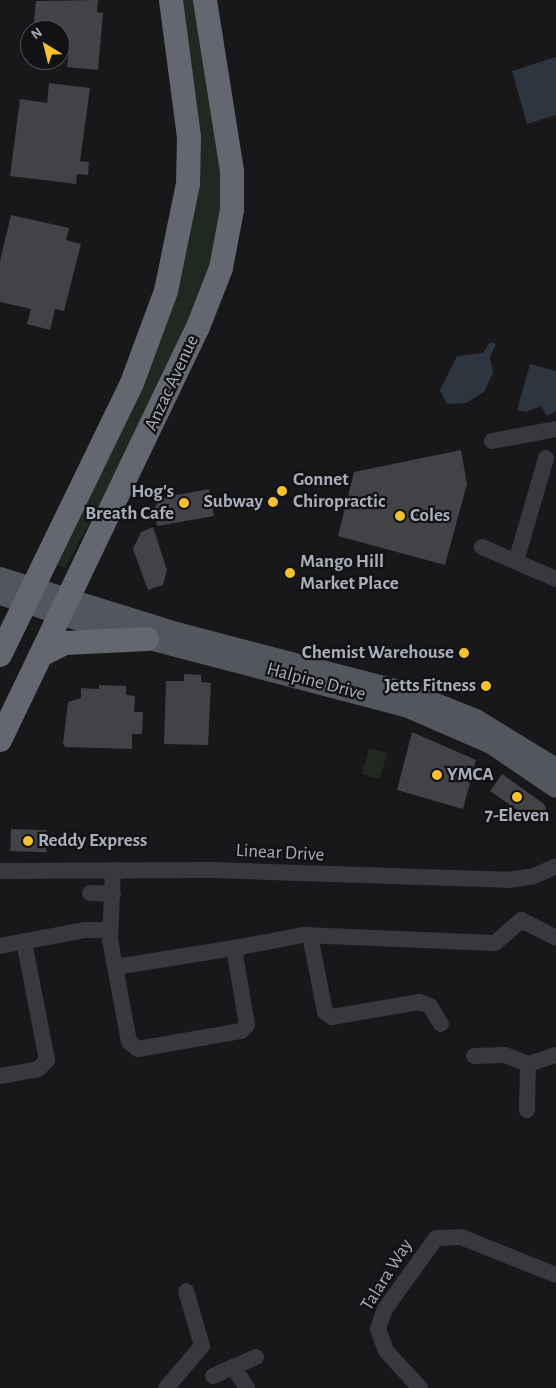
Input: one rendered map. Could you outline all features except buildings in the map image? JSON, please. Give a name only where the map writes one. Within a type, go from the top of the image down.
[{"type":"highway","name":"Anzac Avenue","points":[[0,656],[132,384],[166,291],[188,184],[189,144],[171,0]]},
{"type":"highway","name":"Anzac Avenue","points":[[0,740],[198,327],[226,248],[232,171],[205,0]]},
{"type":"highway","points":[[41,655],[65,643],[147,640]]},
{"type":"main road","points":[[0,577],[30,597]]},
{"type":"main road","points":[[0,595],[30,597],[64,608]]},
{"type":"main road","name":"Halpine Drive","points":[[64,608],[147,640],[406,707],[491,744],[556,788]]},
{"type":"main road","name":"Halpine Drive","points":[[64,608],[411,693],[476,719],[556,768]]},
{"type":"street","points":[[492,441],[556,429]]},
{"type":"street","points":[[517,558],[546,458]]},
{"type":"street","points":[[482,547],[517,558],[556,580]]},
{"type":"street","name":"Linear Drive","points":[[0,872],[113,870],[507,880],[534,876],[556,866]]},
{"type":"street","points":[[113,870],[110,930],[129,1042],[138,1049],[241,1031],[247,1025],[235,954],[240,947]]},
{"type":"street","points":[[90,893],[113,894]]},
{"type":"street","points":[[116,967],[310,935],[496,943],[522,920],[556,938]]},
{"type":"street","points":[[0,946],[85,930],[110,930]]},
{"type":"street","points":[[310,935],[325,1012],[332,1017],[419,1002],[430,1006],[441,1024]]},
{"type":"street","points":[[0,1076],[38,1069],[48,1060],[24,942]]},
{"type":"street","points":[[474,1056],[504,1055],[528,1064],[556,1055]]},
{"type":"street","points":[[527,1110],[528,1064]]},
{"type":"street","name":"Talara Way","points":[[420,1388],[386,1351],[378,1330],[386,1309],[436,1238],[461,1237],[556,1275]]},
{"type":"street","points":[[166,1388],[202,1346],[186,1291]]},
{"type":"street","points":[[213,1376],[256,1357]]},
{"type":"street","points":[[233,1367],[247,1388]]},
{"type":"shaded area","points":[[180,0],[198,0],[225,153],[218,254],[138,432],[65,568],[56,564],[178,284]]},
{"type":"shaded area","points":[[556,57],[556,115],[527,124],[512,71]]},
{"type":"shaded area","points":[[490,342],[496,344],[490,357],[493,373],[484,392],[466,403],[447,404],[440,390],[457,356],[483,353]]},
{"type":"shaded area","points":[[530,364],[556,371],[556,411],[547,416],[541,406],[526,412],[517,410]]},
{"type":"shaded area","points":[[369,748],[387,753],[380,779],[362,774]]},
{"type":"place","name":"Gonnet Chiropractic","points":[[282,491]]},
{"type":"place","name":"Subway","points":[[273,502]]},
{"type":"place","name":"Hog's Breath Cafe","points":[[184,503]]},
{"type":"place","name":"Coles","points":[[400,516]]},
{"type":"place","name":"Mango Hill Market Place","points":[[290,573]]},
{"type":"place","name":"Chemist Warehouse","points":[[464,653]]},
{"type":"place","name":"Jetts Fitness","points":[[486,686]]},
{"type":"place","name":"YMCA","points":[[437,775]]},
{"type":"place","name":"7-Eleven","points":[[517,797]]},
{"type":"place","name":"Reddy Express","points":[[28,841]]}]
